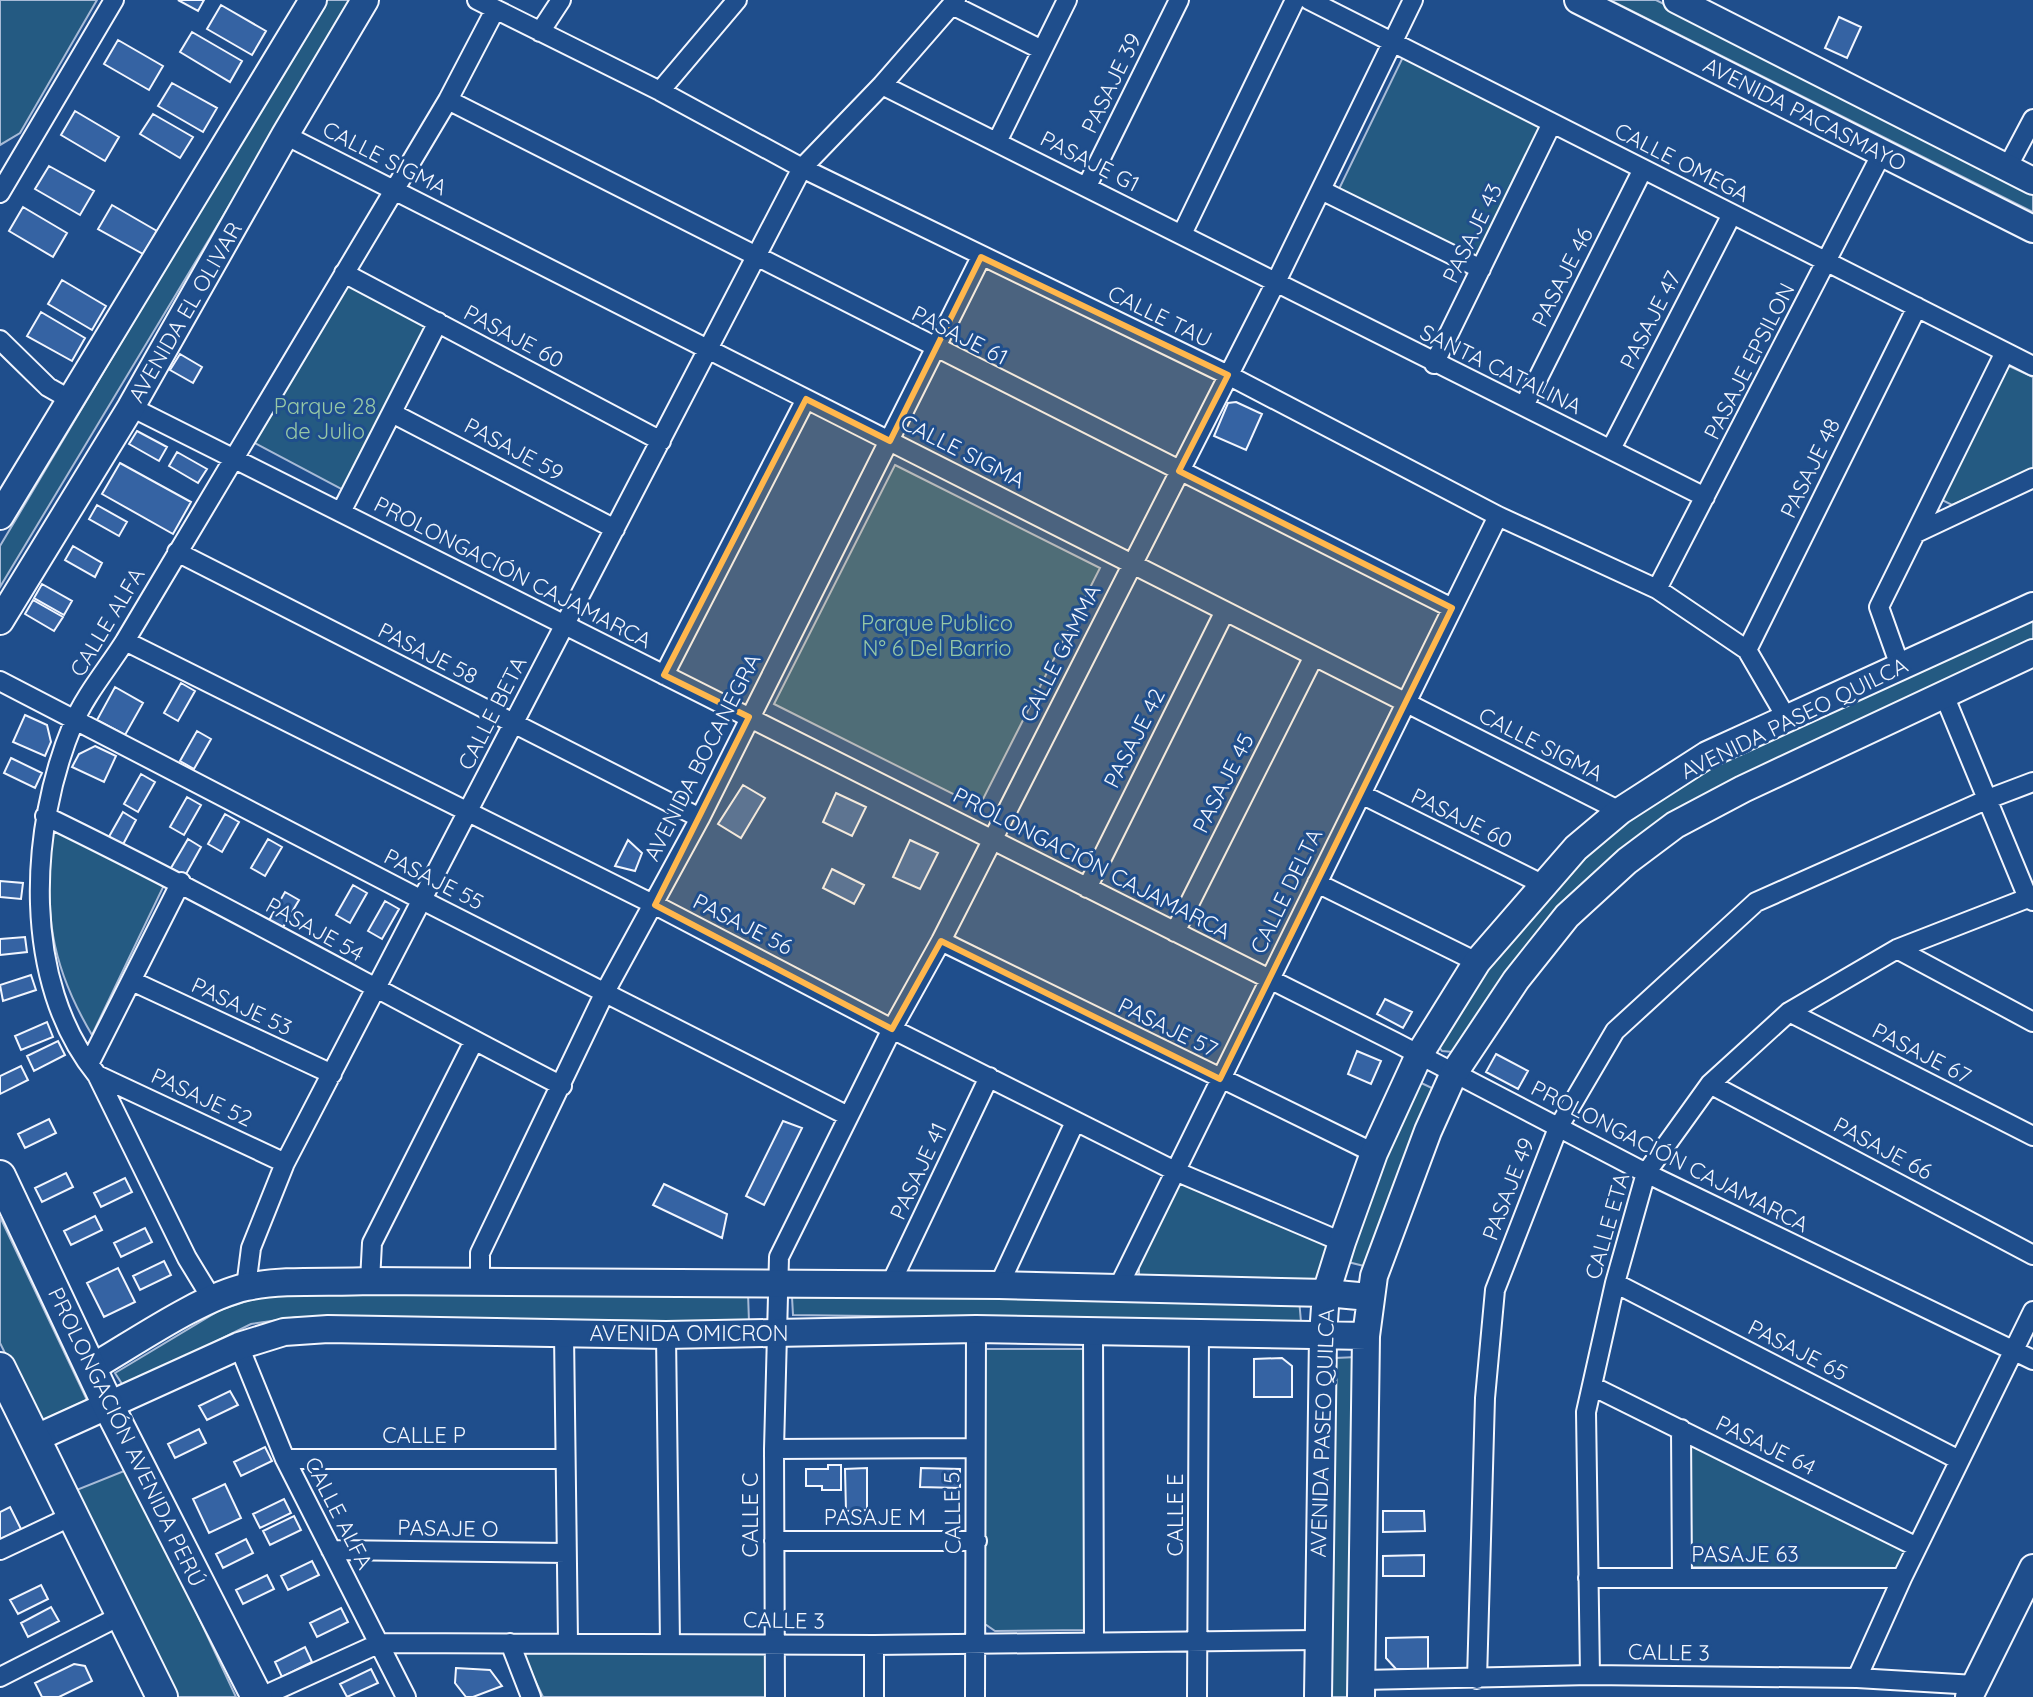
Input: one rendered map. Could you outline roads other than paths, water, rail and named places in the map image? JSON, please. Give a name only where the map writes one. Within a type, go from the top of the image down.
[{"type":"main road","points":[[0,516],[313,0]]},
{"type":"main road","name":"AVENIDA EL OLIVAR","points":[[0,621],[131,407],[365,0]]},
{"type":"main road","name":"AVENIDA PACASMAYO","points":[[1578,0],[2033,229]]},
{"type":"main road","name":"AVENIDA PACASMAYO","points":[[1677,0],[2033,181]]},
{"type":"main road","name":"AVENIDA PASEO QUILCA","points":[[1318,1697],[1326,1293],[1374,1153],[1419,1055],[1477,962],[1581,843],[1620,811],[1707,755],[2033,606]]},
{"type":"main road","name":"AVENIDA PASEO QUILCA","points":[[1361,1689],[1369,1297],[1428,1131],[1454,1073],[1539,948],[1567,916],[1627,861],[1675,825],[1743,789],[2033,653]]},
{"type":"main road","name":"PROLONGACIÓN AVENIDA PERÚ","points":[[0,1176],[109,1407],[259,1697]]},
{"type":"main road","points":[[91,1368],[212,1299],[246,1287],[370,1281],[999,1285],[1326,1293],[1369,1297]]},
{"type":"main road","name":"AVENIDA OMICRON","points":[[34,1439],[239,1346],[284,1332],[328,1329],[666,1335],[976,1329],[1366,1336]]},
{"type":"main road","points":[[0,1368],[162,1697]]},
{"type":"main road","points":[[1972,1691],[2030,1582]]},
{"type":"street","points":[[0,193],[114,0]]},
{"type":"street","name":"CALLE TAU","points":[[477,0],[660,91],[802,168],[1228,375],[1498,516],[1657,589],[1747,650],[1786,717]]},
{"type":"street","points":[[540,32],[561,0]]},
{"type":"street","points":[[660,91],[737,0]]},
{"type":"street","points":[[997,142],[1067,0]]},
{"type":"street","name":"PASAJE 39","points":[[1087,186],[1179,0]]},
{"type":"street","points":[[1182,234],[1295,0]]},
{"type":"street","name":"CALLE OMEGA","points":[[1309,0],[2033,366]]},
{"type":"street","name":"CALLE GAMMA","points":[[775,1333],[779,1257],[892,1029],[941,941],[1276,282],[1413,0]]},
{"type":"street","points":[[954,2],[1042,50]]},
{"type":"street","name":"CALLE BETA","points":[[246,1287],[251,1248],[285,1163],[802,168],[882,85],[954,2]]},
{"type":"street","name":"CALLE ALFA","points":[[212,1299],[187,1258],[93,1069],[63,1016],[46,959],[40,897],[45,816],[56,770],[74,721],[125,641],[448,100],[495,10]]},
{"type":"street","name":"PASAJE G1","points":[[882,85],[1276,282]]},
{"type":"street","name":"PASAJE 61","points":[[448,100],[1452,608]]},
{"type":"street","points":[[2007,168],[2033,119]]},
{"type":"street","name":"PASAJE 43","points":[[1434,364],[1552,123]]},
{"type":"street","name":"CALLE SIGMA","points":[[285,135],[1620,811]]},
{"type":"street","name":"PASAJE EPSILON","points":[[1657,589],[1882,153]]},
{"type":"street","points":[[0,170],[18,162]]},
{"type":"street","name":"PASAJE 46","points":[[1524,406],[1643,169]]},
{"type":"street","points":[[1321,190],[1481,269]]},
{"type":"street","name":"PASAJE 47","points":[[1611,449],[1732,214]]},
{"type":"street","name":"AVENIDA BOCANEGRA","points":[[480,1282],[480,1253],[605,992],[700,818],[981,257]]},
{"type":"street","name":"PASAJE 60","points":[[344,273],[661,441]]},
{"type":"street","name":"SANTA CATALINA","points":[[1276,282],[1434,364],[1705,497]]},
{"type":"street","name":"PASAJE 48","points":[[1747,650],[1917,307]]},
{"type":"street","points":[[341,512],[438,322]]},
{"type":"street","points":[[0,340],[48,387],[71,400]]},
{"type":"street","points":[[1900,666],[1879,607],[2005,352]]},
{"type":"street","points":[[664,675],[806,399]]},
{"type":"street","name":"PROLONGACIÓN CAJAMARCA","points":[[131,407],[1270,979],[1646,1173],[2033,1360]]},
{"type":"street","name":"PASAJE 59","points":[[392,413],[615,529]]},
{"type":"street","points":[[1916,533],[2033,478]]},
{"type":"street","name":"CALLE DELTA","points":[[1118,1288],[1498,516]]},
{"type":"street","name":"PASAJE 58","points":[[177,552],[700,818]]},
{"type":"street","name":"PASAJE 42","points":[[1087,888],[1225,611]]},
{"type":"street","name":"PASAJE 56","points":[[125,641],[655,905],[1075,1122],[1175,1171],[1342,1242]]},
{"type":"street","name":"PASAJE 45","points":[[1175,932],[1314,656]]},
{"type":"street","name":"PASAJE 55","points":[[0,681],[848,1116]]},
{"type":"street","points":[[1944,695],[2030,900]]},
{"type":"street","name":"PASAJE 49","points":[[1477,1679],[1485,1398],[1495,1290],[1558,1128],[1615,1031],[1756,902],[2033,782]]},
{"type":"street","name":"PASAJE 60","points":[[1361,794],[1542,884]]},
{"type":"street","name":"PASAJE 54","points":[[45,816],[181,882],[377,990],[562,1086]]},
{"type":"street","points":[[93,1069],[181,882]]},
{"type":"street","points":[[1317,883],[1477,962]]},
{"type":"street","name":"CALLE ETA","points":[[1590,1675],[1586,1412],[1615,1283],[1646,1173],[1710,1084],[1789,1012],[1897,949],[2030,900]]},
{"type":"street","name":"PASAJE 57","points":[[941,941],[1374,1153]]},
{"type":"street","points":[[1897,949],[2033,1022]]},
{"type":"street","name":"PASAJE 53","points":[[132,981],[332,1074]]},
{"type":"street","name":"PASAJE 67","points":[[1789,1012],[2033,1136]]},
{"type":"street","points":[[370,1281],[372,1243],[474,1041]]},
{"type":"street","name":"PASAJE 52","points":[[93,1069],[285,1163]]},
{"type":"street","name":"PASAJE 41","points":[[890,1285],[989,1077]]},
{"type":"street","name":"PASAJE 66","points":[[1710,1084],[2033,1255]]},
{"type":"street","points":[[999,1285],[1075,1122]]},
{"type":"street","name":"PASAJE 65","points":[[1615,1283],[1959,1460]]},
{"type":"street","points":[[1857,1678],[1902,1578],[2033,1311]]},
{"type":"street","name":"CALLE 5","points":[[975,1697],[976,1329]]},
{"type":"street","points":[[1093,1331],[1094,1642]]},
{"type":"street","name":"CALLE C","points":[[775,1333],[775,1697]]},
{"type":"street","name":"CALLE E","points":[[1197,1697],[1199,1333]]},
{"type":"street","points":[[564,1334],[568,1642]]},
{"type":"street","points":[[666,1335],[670,1644]]},
{"type":"street","name":"CALLE ALFA","points":[[239,1346],[285,1459],[406,1697]]},
{"type":"street","name":"PASAJE 64","points":[[1592,1386],[1917,1547]]},
{"type":"street","points":[[1681,1429],[1682,1578]]},
{"type":"street","points":[[774,1449],[975,1448]]},
{"type":"street","name":"CALLE P","points":[[285,1459],[564,1459]]},
{"type":"street","points":[[0,1550],[72,1516]]},
{"type":"street","name":"PASAJE M","points":[[774,1541],[977,1541]]},
{"type":"street","name":"PASAJE O","points":[[331,1550],[566,1553]]},
{"type":"street","name":"PASAJE 63","points":[[1588,1578],[1902,1578]]},
{"type":"street","points":[[0,1677],[122,1615]]},
{"type":"street","name":"CALLE 3","points":[[259,1697],[380,1643],[874,1645],[1317,1640]]},
{"type":"street","points":[[510,1643],[531,1697]]},
{"type":"street","points":[[874,1645],[874,1697]]},
{"type":"street","name":"CALLE 3","points":[[1361,1689],[1477,1679],[1590,1675],[1857,1678],[1972,1691]]},
{"type":"park label","name":"Parque 28 de Julio","points":[[325,418]]},
{"type":"park label","name":"Parque Publico N° 6 Del Barrio","points":[[937,636]]}]
